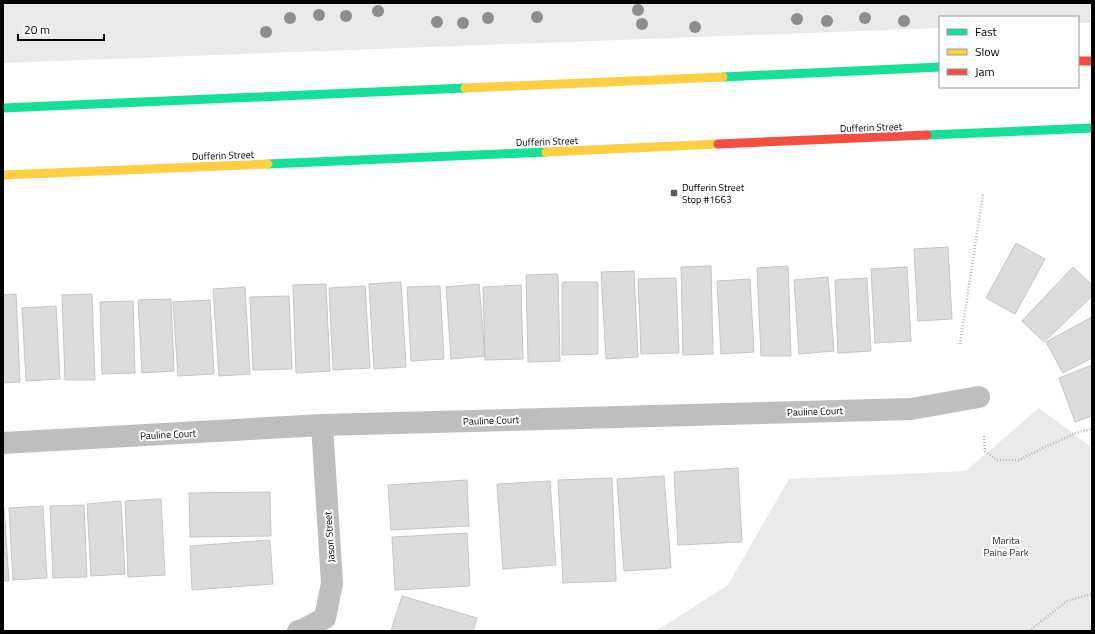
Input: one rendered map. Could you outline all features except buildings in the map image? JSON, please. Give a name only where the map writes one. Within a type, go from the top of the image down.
[{"type":"main road","points":[[1079,61],[1092,61]]},
{"type":"main road","points":[[3,108],[939,67]]},
{"type":"main road","name":"Dufferin Street","points":[[3,175],[1092,128]]},
{"type":"street","name":"Pauline Court","points":[[3,443],[322,425],[911,409],[979,397]]},
{"type":"street","name":"Jason Street","points":[[298,631],[303,630],[325,618],[332,583],[322,425]]},
{"type":"path","points":[[960,344],[983,194]]},
{"type":"path","points":[[984,436],[985,451],[997,460],[1019,460],[1073,434],[1092,429]]},
{"type":"path","points":[[1029,631],[1067,601],[1092,594]]},
{"type":"green space","points":[[3,3],[1092,3],[1092,23],[1079,23],[1079,16],[939,16],[939,28],[3,63]]},
{"type":"green space","name":"Marita Paine Park","points":[[1039,408],[1092,447],[1092,631],[656,631],[728,585],[789,479],[966,471]]},
{"type":"traffic: fast","points":[[723,77],[939,67]]},
{"type":"traffic: fast","points":[[3,108],[465,88]]},
{"type":"traffic: fast","points":[[927,135],[1092,128]]},
{"type":"traffic: fast","points":[[268,164],[546,152]]},
{"type":"traffic: slow","points":[[465,88],[723,77]]},
{"type":"traffic: slow","points":[[546,152],[718,144]]},
{"type":"traffic: slow","points":[[3,175],[268,164]]},
{"type":"traffic: jam","points":[[1079,61],[1092,61]]},
{"type":"traffic: jam","points":[[718,144],[927,135]]},
{"type":"place","name":"Dufferin Street Stop #1663","points":[[674,193]]}]
